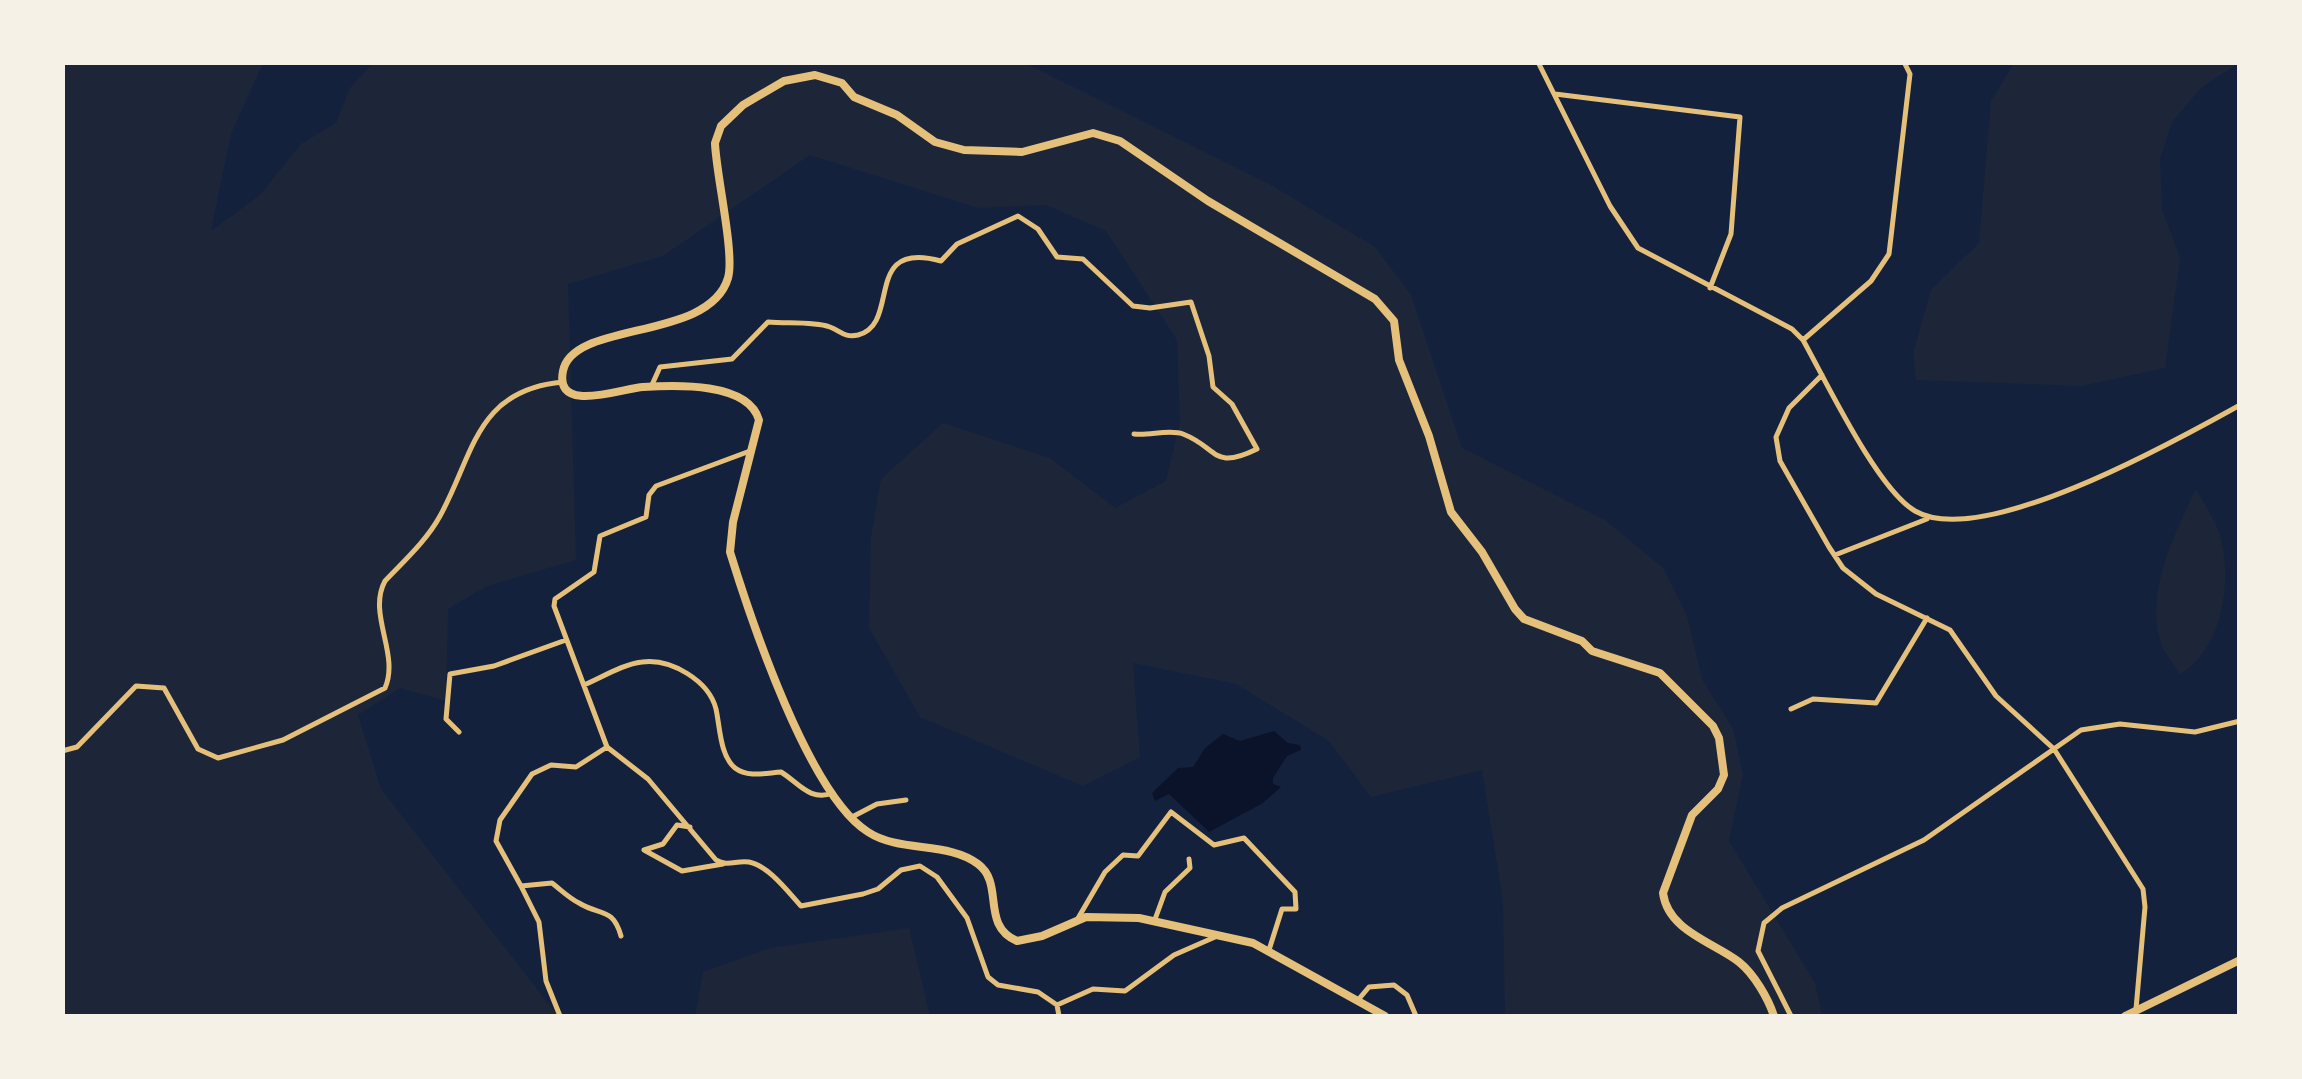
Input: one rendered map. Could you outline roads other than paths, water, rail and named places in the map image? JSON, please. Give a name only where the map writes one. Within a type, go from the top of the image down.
[{"type":"main road","points":[[1385,1016],[1270,950],[1154,922],[1120,915],[1076,920],[1042,936],[1010,938],[994,919],[990,882],[980,865],[962,856],[886,840],[849,818],[801,739],[730,552],[732,522],[759,420],[744,398],[651,387],[589,398],[569,392],[562,382],[563,369],[579,349],[695,313],[723,289],[730,263],[715,142],[732,113],[784,81],[815,75],[842,83],[854,98],[897,115],[935,142],[964,150],[1022,152],[1093,133],[1120,140],[1208,202],[1387,310],[1394,321],[1399,360],[1429,436],[1450,512],[1482,552],[1515,609],[1524,619],[1582,641],[1592,651],[1660,673],[1713,726],[1724,750],[1724,775],[1687,824],[1664,902],[1692,934],[1742,964],[1774,1016]]},
{"type":"main road","points":[[2125,1016],[2240,960]]},
{"type":"street","points":[[1538,62],[1626,233],[1638,248],[1792,329],[1804,340],[1882,478],[1903,502],[1930,518]]},
{"type":"street","points":[[1804,340],[1871,281],[1889,254],[1910,74],[1904,62]]},
{"type":"street","points":[[1555,94],[1740,117],[1731,234],[1710,289]]},
{"type":"street","points":[[651,387],[660,368],[732,358],[768,322],[830,327],[844,336],[870,330],[880,315],[884,281],[904,261],[924,256],[941,261],[957,244],[1018,216],[1038,229],[1057,256],[1083,260],[1134,306],[1191,302],[1209,356],[1214,387],[1232,404],[1257,449],[1228,460],[1211,455],[1182,434],[1134,434]]},
{"type":"street","points":[[1822,375],[1789,408],[1776,438],[1780,461],[1834,555],[1876,594],[1950,630],[1996,696],[2054,749],[2143,889],[2145,907],[2135,1012]]},
{"type":"street","points":[[62,751],[77,747],[136,686],[164,688],[198,749],[218,758],[283,740],[385,688],[389,658],[379,593],[438,520],[470,442],[488,418],[538,384],[562,382]]},
{"type":"street","points":[[1834,555],[1930,518],[1960,519],[2070,492],[2240,405]]},
{"type":"street","points":[[723,864],[648,779],[608,747],[566,640],[556,600],[594,572],[600,536],[646,516],[649,495],[656,486],[752,450]]},
{"type":"street","points":[[1791,709],[1813,698],[1876,703],[1928,618]]},
{"type":"street","points":[[459,732],[446,719],[450,674],[494,666],[566,640]]},
{"type":"street","points":[[584,686],[639,662],[685,673],[706,688],[714,703],[724,750],[734,767],[746,774],[781,772],[811,794],[822,797],[833,793]]},
{"type":"street","points":[[1790,1016],[1758,951],[1759,933],[1770,916],[1924,840],[2081,730],[2101,724],[2195,732],[2240,722]]},
{"type":"street","points":[[560,1016],[546,981],[538,922],[496,841],[506,812],[542,766],[576,767],[608,747]]},
{"type":"street","points":[[849,818],[877,804],[906,800]]},
{"type":"street","points":[[1076,920],[1106,872],[1122,855],[1138,856],[1171,812],[1214,845],[1244,838],[1295,892],[1296,908],[1282,909],[1270,950]]},
{"type":"street","points":[[690,827],[677,825],[663,844],[644,850],[682,871],[750,862],[772,876],[801,906],[878,889],[901,870],[920,866],[931,871],[967,918],[988,978],[998,985],[1038,992],[1057,1005],[1059,1016]]},
{"type":"street","points":[[1154,922],[1162,896],[1190,868],[1188,859]]},
{"type":"street","points":[[521,886],[552,883],[576,902],[614,916],[621,936]]},
{"type":"street","points":[[1057,1005],[1093,989],[1125,991],[1174,955],[1218,936]]},
{"type":"street","points":[[1358,1000],[1370,988],[1394,985],[1407,995],[1416,1016]]}]
